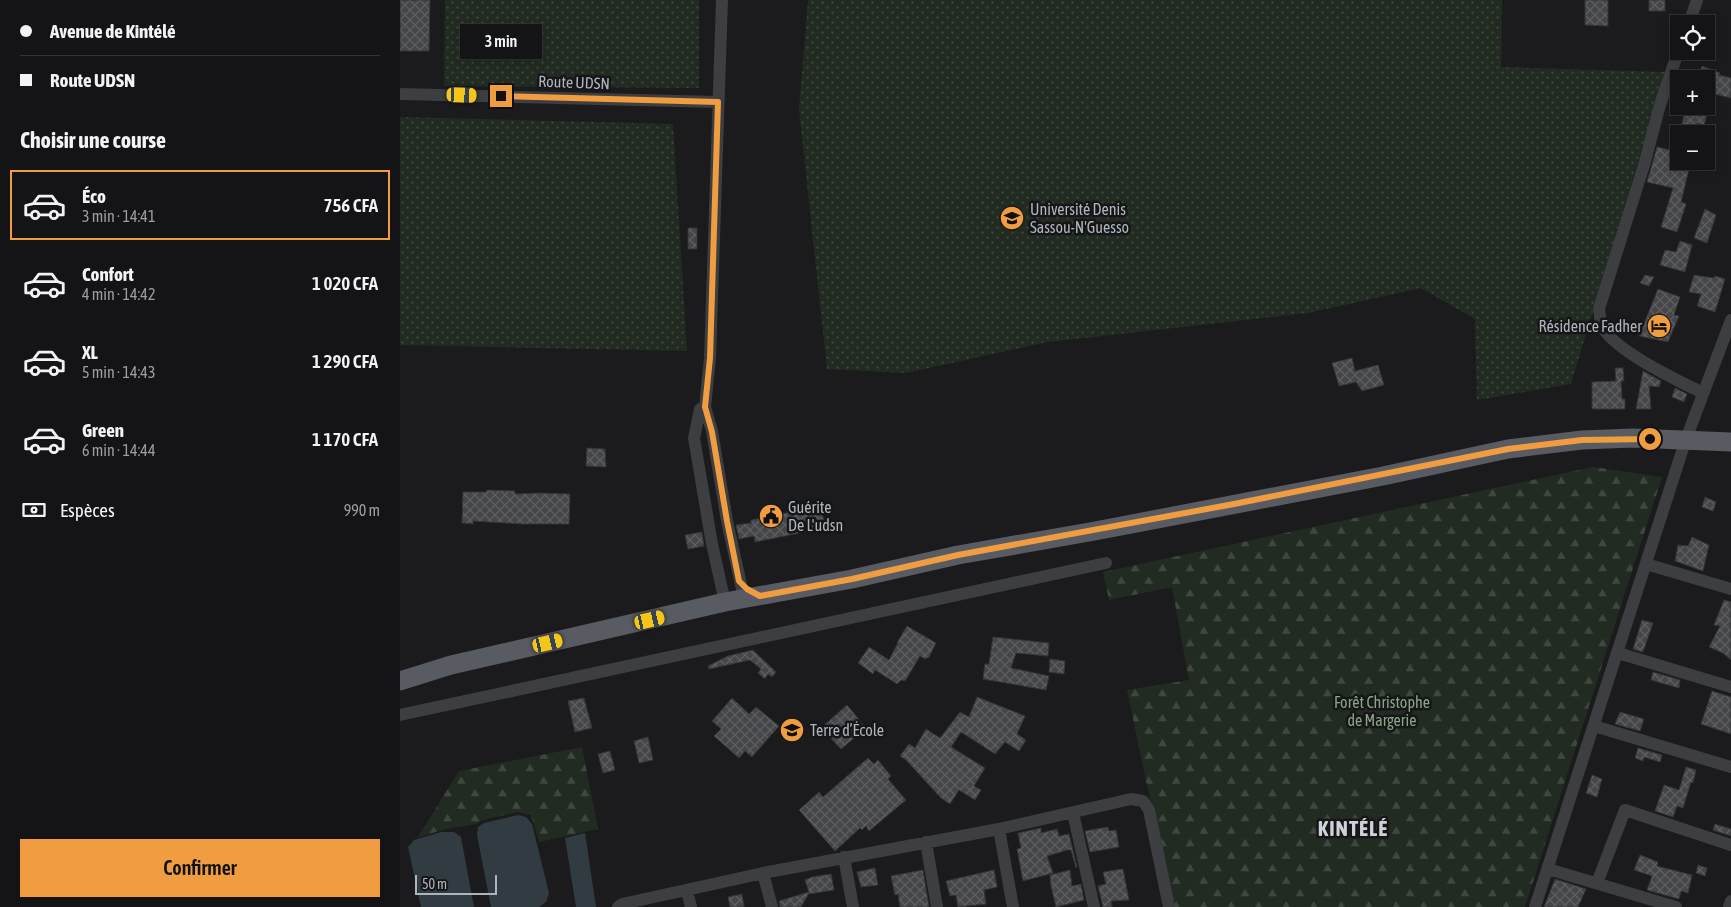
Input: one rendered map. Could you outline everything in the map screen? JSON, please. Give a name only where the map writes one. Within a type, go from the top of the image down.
[{"type":"main road","points":[[400,680],[451,665],[718,598],[748,592],[852,579],[958,555],[1243,503],[1508,449],[1582,440],[1633,438],[1731,442]]},
{"type":"street","points":[[722,0],[710,358],[705,407],[712,432],[727,521],[748,592]]},
{"type":"street","points":[[1692,15],[1697,0]]},
{"type":"street","points":[[1675,60],[1599,309],[1602,326],[1619,346],[1658,370],[1703,393]]},
{"type":"street","name":"Route UDSN","points":[[400,94],[718,102]]},
{"type":"street","points":[[1535,907],[1686,439],[1731,320]]},
{"type":"street","points":[[705,407],[700,409],[694,438],[711,537],[718,598]]},
{"type":"street","points":[[400,715],[1106,563]]},
{"type":"street","points":[[1646,564],[1731,588]]},
{"type":"street","points":[[1618,653],[1731,687]]},
{"type":"street","points":[[1594,726],[1731,767]]},
{"type":"street","points":[[618,907],[622,904],[763,873],[999,829],[1130,800],[1143,801],[1149,810],[1169,907]]},
{"type":"street","points":[[1597,883],[1625,810],[1731,845]]},
{"type":"street","points":[[1073,813],[1094,907]]},
{"type":"street","points":[[999,829],[1013,907]]},
{"type":"street","points":[[926,842],[937,907]]},
{"type":"street","points":[[844,857],[853,907]]},
{"type":"street","points":[[1548,869],[1676,907]]},
{"type":"street","points":[[763,873],[772,907]]},
{"type":"street","points":[[687,891],[692,907]]},
{"type":"street","points":[[1729,907],[1731,901]]},
{"type":"green space","points":[[445,0],[699,0],[699,88],[444,86]]},
{"type":"green space","points":[[808,0],[1502,0],[1501,67],[1665,72],[1571,384],[1477,400],[1475,319],[1421,288],[1308,313],[1048,342],[906,373],[827,369],[799,109]]},
{"type":"green space","points":[[400,117],[673,124],[687,351],[400,345]]},
{"type":"green space","name":"Forêt Christophe de Margerie","points":[[1593,467],[1662,477],[1525,907],[1174,907],[1127,690],[1189,680],[1172,587],[1109,600],[1103,572]]},
{"type":"green space","points":[[582,747],[598,829],[539,842],[531,815],[518,812],[482,820],[477,824],[446,829],[418,837],[459,771]]},
{"type":"shaded area","points":[[518,815],[526,817],[532,824],[549,893],[546,902],[539,907],[491,907],[477,835],[478,827],[484,823]]},
{"type":"shaded area","points":[[441,832],[454,832],[461,837],[474,907],[421,907],[408,847],[414,840]]},
{"type":"shaded area","points":[[585,833],[596,907],[576,907],[565,838]]},
{"type":"building","points":[[400,0],[430,0],[429,51],[400,51]]},
{"type":"building","points":[[1585,0],[1608,0],[1608,26],[1585,25]]},
{"type":"building","points":[[1649,0],[1665,0],[1665,11],[1649,11]]},
{"type":"building","points":[[1702,66],[1712,70],[1700,70]]},
{"type":"building","points":[[1715,71],[1720,73],[1719,75],[1731,78],[1731,98],[1715,94]]},
{"type":"building","points":[[1684,115],[1707,115],[1704,125],[1697,123],[1697,125],[1682,125]]},
{"type":"building","points":[[1657,147],[1670,150],[1670,170],[1689,170],[1681,202],[1686,204],[1677,232],[1661,227],[1673,188],[1647,182]]},
{"type":"building","points":[[1705,209],[1716,215],[1707,243],[1694,238]]},
{"type":"building","points":[[688,228],[697,228],[697,249],[688,249]]},
{"type":"building","points":[[1680,241],[1692,245],[1685,272],[1660,265],[1665,250],[1676,252]]},
{"type":"building","points":[[1645,275],[1654,277],[1649,286],[1640,283]]},
{"type":"building","points":[[1694,275],[1714,278],[1715,276],[1725,279],[1715,312],[1697,306],[1701,294],[1689,292]]},
{"type":"building","name":"Résidence Fadher","points":[[1658,289],[1680,297],[1674,315],[1679,316],[1668,342],[1639,336]]},
{"type":"building","points":[[1352,358],[1355,371],[1378,365],[1384,385],[1362,391],[1356,382],[1339,386],[1332,363]]},
{"type":"building","points":[[1615,368],[1623,368],[1624,381],[1621,381],[1622,399],[1625,399],[1625,409],[1592,409],[1592,382],[1616,381]]},
{"type":"building","points":[[1643,371],[1661,381],[1659,387],[1649,386],[1651,409],[1636,409]]},
{"type":"building","points":[[1675,388],[1687,394],[1684,402],[1672,397]]},
{"type":"building","points":[[587,448],[605,449],[606,467],[586,466]]},
{"type":"building","points":[[487,490],[515,491],[515,494],[570,494],[569,524],[473,521],[473,524],[462,523],[463,492],[486,492]]},
{"type":"building","points":[[1705,497],[1716,502],[1713,511],[1702,507]]},
{"type":"building","points":[[821,506],[825,528],[755,542],[754,536],[739,539],[736,525],[751,523],[751,520]]},
{"type":"building","points":[[702,532],[704,546],[688,549],[685,535]]},
{"type":"building","points":[[1692,537],[1709,545],[1703,571],[1675,561],[1678,545],[1688,546]]},
{"type":"building","points":[[1724,600],[1731,602],[1731,660],[1723,653],[1709,647],[1720,626],[1714,625]]},
{"type":"building","points":[[1642,620],[1653,623],[1643,652],[1633,649]]},
{"type":"building","points":[[907,626],[936,643],[929,657],[925,659],[920,656],[905,681],[901,680],[897,684],[875,670],[873,674],[858,663],[869,647],[889,660]]},
{"type":"building","points":[[993,637],[1049,643],[1048,656],[1016,653],[1011,668],[1049,676],[1046,690],[983,679],[985,664],[989,664]]},
{"type":"building","points":[[753,650],[776,672],[772,677],[768,674],[765,679],[758,673],[761,669],[750,660],[709,669],[708,666],[728,656]]},
{"type":"building","points":[[1050,659],[1065,661],[1064,674],[1049,672]]},
{"type":"building","points":[[1653,672],[1680,680],[1679,688],[1651,680]]},
{"type":"building","points":[[1712,691],[1731,697],[1731,734],[1701,724]]},
{"type":"building","points":[[977,697],[1025,716],[1017,734],[1026,740],[1019,751],[1005,742],[995,754],[961,732],[951,747],[985,768],[974,786],[981,790],[975,800],[959,790],[950,804],[941,798],[900,756],[909,744],[915,748],[926,729],[940,738],[960,712],[969,717]]},
{"type":"building","points":[[584,698],[592,728],[575,732],[568,701]]},
{"type":"building","points":[[732,698],[749,714],[756,707],[779,726],[752,757],[745,751],[739,758],[714,736],[721,729],[712,721]]},
{"type":"building","points":[[847,705],[866,728],[841,749],[821,728]]},
{"type":"building","points":[[1620,712],[1644,719],[1640,731],[1615,724]]},
{"type":"building","points":[[648,737],[653,760],[639,763],[634,741]]},
{"type":"building","points":[[1638,748],[1662,755],[1660,762],[1644,757],[1643,761],[1635,758]]},
{"type":"building","points":[[610,751],[615,770],[603,773],[598,754]]},
{"type":"building","points":[[868,758],[874,764],[878,760],[891,776],[888,779],[906,800],[869,831],[866,826],[862,830],[860,828],[835,851],[799,810],[819,792],[823,797]]},
{"type":"building","points":[[1686,767],[1696,770],[1683,808],[1677,806],[1673,817],[1655,811],[1664,785],[1679,790]]},
{"type":"building","points":[[1592,775],[1602,779],[1597,797],[1586,793]]},
{"type":"building","points":[[1715,824],[1731,829],[1731,836],[1713,830]]},
{"type":"building","points":[[1108,827],[1109,831],[1116,830],[1119,847],[1090,852],[1085,831]]},
{"type":"building","points":[[1041,828],[1041,833],[1057,829],[1059,836],[1069,834],[1077,867],[1071,850],[1067,850],[1047,856],[1053,873],[1023,881],[1017,849],[1021,848],[1018,833]]},
{"type":"building","points":[[1640,855],[1658,862],[1657,866],[1692,875],[1688,893],[1681,891],[1679,899],[1647,890],[1652,876],[1634,870]]},
{"type":"building","points":[[1698,865],[1707,868],[1705,876],[1696,873]]},
{"type":"building","points":[[875,868],[878,885],[861,887],[857,872]]},
{"type":"building","points":[[1123,869],[1129,900],[1111,901],[1112,907],[1103,907],[1098,886],[1106,884],[1103,872]]},
{"type":"building","points":[[923,870],[929,907],[900,907],[898,894],[895,895],[891,876]]},
{"type":"building","points":[[994,870],[997,887],[984,890],[986,904],[958,907],[956,895],[950,896],[946,881]]},
{"type":"building","points":[[1070,870],[1072,886],[1081,884],[1084,900],[1056,907],[1050,875]]},
{"type":"building","points":[[831,874],[834,890],[809,893],[801,907],[780,907],[779,901],[809,892],[805,880]]},
{"type":"building","points":[[1555,879],[1586,889],[1578,907],[1544,907]]},
{"type":"building","points":[[742,894],[744,907],[730,907],[728,897]]},
{"type":"place","name":"Université Denis Sassou-N'Guesso","points":[[1012,218]]},
{"type":"place","name":"Résidence Fadher","points":[[1659,326]]},
{"type":"place","name":"Guérite De L'udsn","points":[[771,516]]},
{"type":"place","name":"Terre d’École","points":[[792,730]]},
{"type":"district","name":"KINTÉLÉ","points":[[1353,829]]},
{"type":"route","points":[[501,96],[718,102],[710,358],[705,407],[712,432],[739,581],[747,589],[760,596],[852,579],[958,555],[1383,476],[1508,449],[1582,440],[1650,439]]}]
